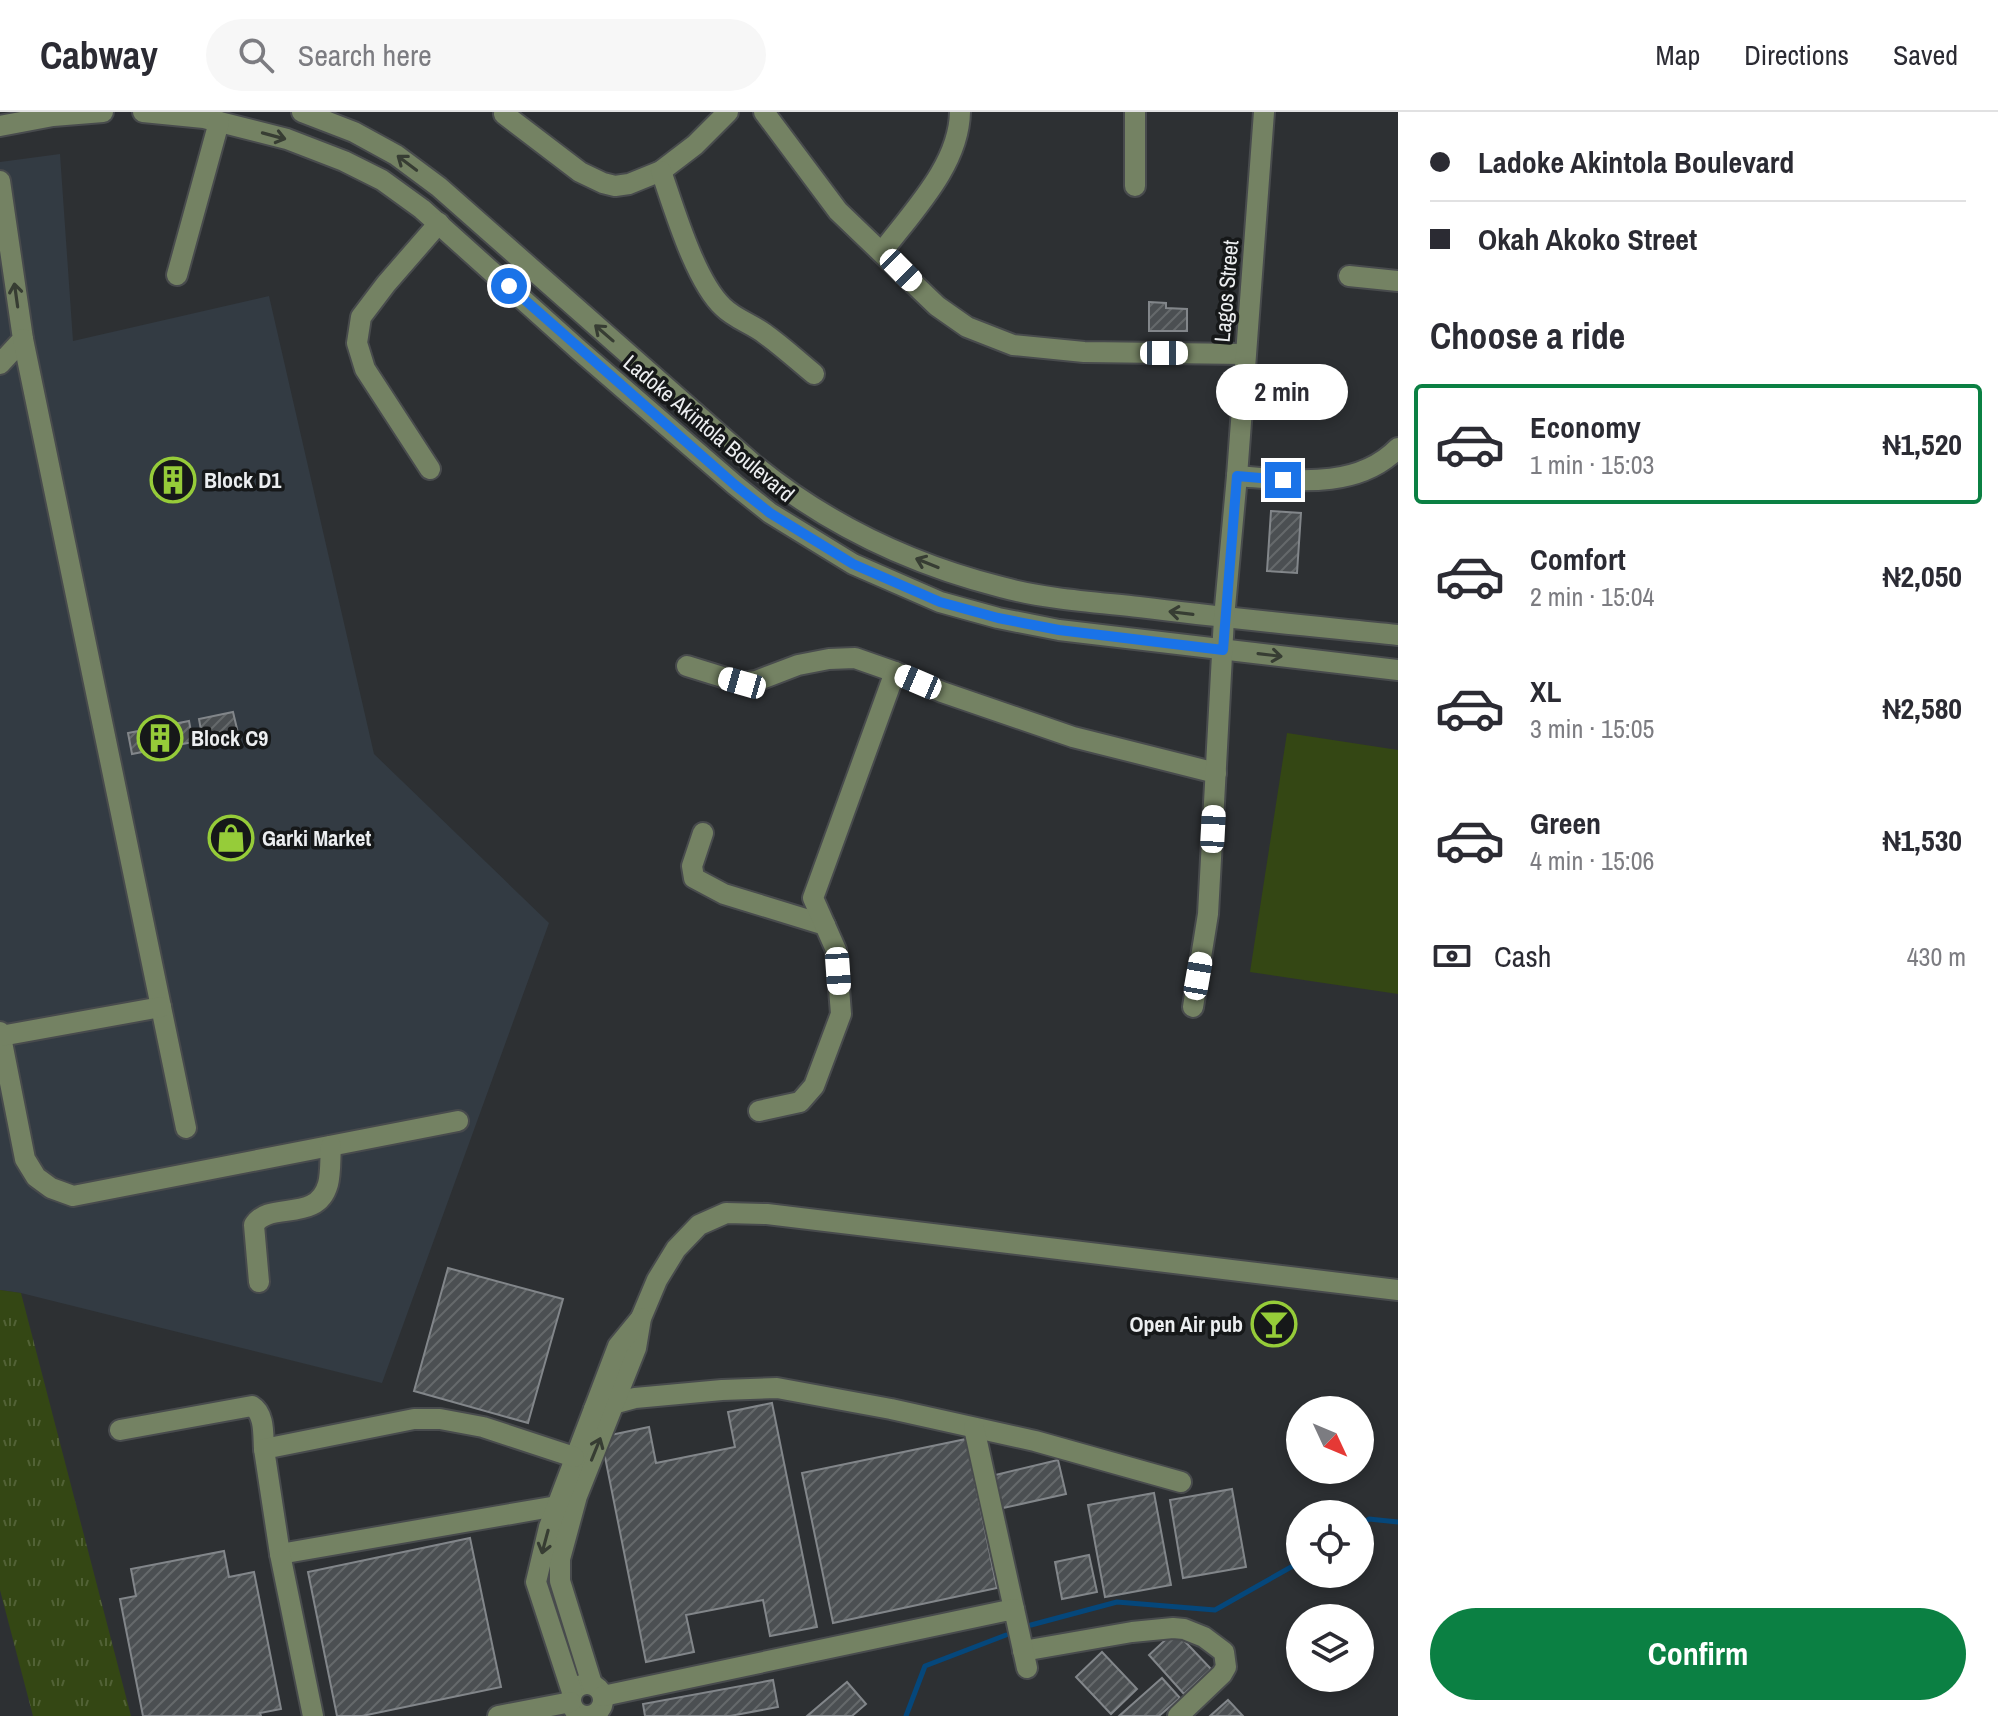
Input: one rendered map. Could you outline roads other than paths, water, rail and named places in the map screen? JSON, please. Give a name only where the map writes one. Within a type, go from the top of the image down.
[{"type":"street","points":[[0,126],[53,116],[103,112]]},
{"type":"street","name":"Ladoke Akintola Boulevard","points":[[143,112],[204,118],[287,139],[382,180],[439,223],[735,485],[770,513],[853,564],[940,602],[1059,630],[1398,670]]},
{"type":"street","name":"Ladoke Akintola Boulevard","points":[[302,112],[354,132],[396,155],[439,187],[784,490],[826,517],[868,538],[935,566],[1003,588],[1224,618],[1398,635]]},
{"type":"street","points":[[504,114],[580,172],[615,186],[629,184],[661,171],[695,145],[728,112]]},
{"type":"street","points":[[764,112],[838,211],[937,306],[967,327],[1013,345],[1084,352],[1245,354]]},
{"type":"street","points":[[882,252],[937,180],[953,152],[960,112]]},
{"type":"street","points":[[1135,112],[1135,186]]},
{"type":"street","name":"Lagos Street","points":[[1193,1007],[1208,914],[1224,618],[1264,112]]},
{"type":"street","points":[[177,275],[219,122]]},
{"type":"street","points":[[661,171],[694,259],[709,289],[722,306],[763,333],[814,374]]},
{"type":"street","points":[[0,181],[23,339],[186,1128]]},
{"type":"street","points":[[430,469],[365,369],[357,343],[361,317],[439,223]]},
{"type":"street","points":[[1349,276],[1398,281]]},
{"type":"street","points":[[0,364],[23,339]]},
{"type":"street","points":[[1237,476],[1332,480],[1365,471],[1398,448]]},
{"type":"street","points":[[687,666],[742,683],[798,665],[855,658],[1073,737],[1216,773]]},
{"type":"street","points":[[759,1111],[800,1102],[814,1086],[841,1014],[836,950],[813,898],[895,672]]},
{"type":"street","points":[[703,833],[692,866],[694,878],[724,894],[825,925]]},
{"type":"street","points":[[161,1007],[0,1034],[25,1159],[36,1177],[51,1188],[73,1196],[458,1121]]},
{"type":"street","points":[[259,1282],[254,1225],[259,1218],[268,1214],[296,1211],[313,1205],[323,1195],[328,1184],[331,1146]]},
{"type":"street","points":[[588,1704],[536,1582],[541,1556],[574,1457],[636,1348],[641,1318],[657,1280],[676,1249],[699,1225],[726,1213],[767,1214],[1398,1290]]},
{"type":"street","points":[[604,1406],[635,1398],[777,1388],[974,1428],[1109,1460],[1181,1482]]},
{"type":"street","points":[[120,1430],[252,1406],[258,1410],[280,1554],[313,1716]]},
{"type":"street","points":[[588,1704],[560,1581],[560,1559],[604,1406]]},
{"type":"street","points":[[264,1449],[414,1419],[440,1419],[483,1427],[574,1457]]},
{"type":"street","points":[[974,1428],[1025,1660],[1132,1632],[1173,1628],[1195,1632],[1224,1652],[1226,1667],[1178,1716]]},
{"type":"street","points":[[280,1554],[557,1506]]},
{"type":"street","points":[[498,1716],[588,1704],[1014,1609]]},
{"type":"waterway","points":[[1374,1520],[1398,1522]]},
{"type":"waterway","points":[[1031,1625],[1117,1602],[1215,1610],[1286,1570]]},
{"type":"waterway","points":[[906,1716],[925,1666],[1006,1635]]},
{"type":"place","name":"Block D1","points":[[173,480]]},
{"type":"place","name":"Block C9","points":[[160,738]]},
{"type":"place","name":"Garki Market","points":[[231,838]]},
{"type":"place","name":"Open Air pub","points":[[1274,1324]]}]
